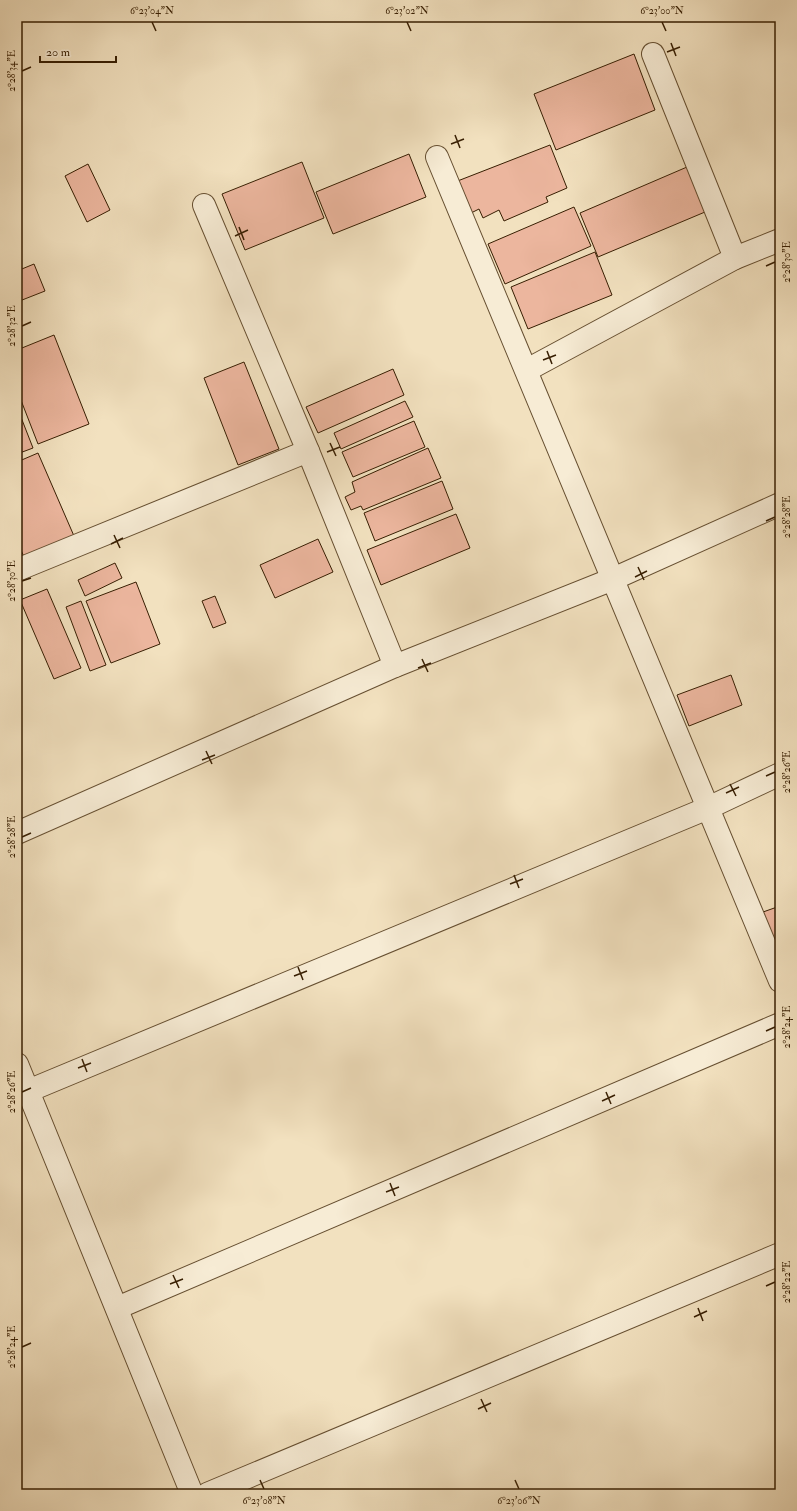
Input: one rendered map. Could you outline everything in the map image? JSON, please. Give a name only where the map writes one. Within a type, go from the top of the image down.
[{"type":"street","points":[[653,54],[735,258]]},
{"type":"street","points":[[437,157],[614,579],[780,981]]},
{"type":"street","points":[[204,205],[308,451],[395,666]]},
{"type":"street","points":[[527,370],[735,258],[780,240]]},
{"type":"street","points":[[17,570],[308,451]]},
{"type":"street","points":[[17,833],[395,666],[614,579],[780,504]]},
{"type":"street","points":[[28,1091],[708,808],[780,774]]},
{"type":"street","points":[[117,1308],[780,1024]]},
{"type":"street","points":[[17,1064],[192,1494]]},
{"type":"street","points":[[207,1494],[780,1254]]},
{"type":"building","points":[[634,54],[655,110],[556,150],[534,94]]},
{"type":"building","points":[[550,145],[567,188],[546,197],[548,202],[504,221],[499,210],[483,218],[479,209],[467,215],[455,182]]},
{"type":"building","points":[[409,154],[426,197],[333,234],[316,192]]},
{"type":"building","points":[[302,162],[324,218],[245,250],[222,194]]},
{"type":"building","points":[[88,164],[110,210],[87,222],[65,176]]},
{"type":"building","points":[[687,167],[705,212],[598,257],[580,213]]},
{"type":"building","points":[[574,207],[591,246],[505,284],[488,244]]},
{"type":"building","points":[[595,252],[612,295],[528,329],[511,287]]},
{"type":"building","points":[[34,264],[45,291],[17,302],[17,271]]},
{"type":"building","points":[[54,335],[89,424],[38,444],[17,390],[17,350]]},
{"type":"building","points":[[244,362],[279,449],[238,465],[204,378]]},
{"type":"building","points":[[393,369],[404,395],[318,433],[306,407]]},
{"type":"building","points":[[405,401],[413,417],[341,449],[334,433]]},
{"type":"building","points":[[17,407],[33,448],[17,454]]},
{"type":"building","points":[[414,421],[425,447],[353,477],[342,452]]},
{"type":"building","points":[[428,448],[441,478],[363,510],[361,506],[351,510],[345,497],[355,492],[352,482]]},
{"type":"building","points":[[38,453],[74,536],[24,557],[17,541],[17,462]]},
{"type":"building","points":[[442,481],[453,509],[375,541],[364,513]]},
{"type":"building","points":[[456,514],[470,548],[381,585],[367,550]]},
{"type":"building","points":[[318,539],[333,572],[275,598],[260,565]]},
{"type":"building","points":[[17,548],[21,557],[17,558]]},
{"type":"building","points":[[115,563],[122,578],[85,596],[78,580]]},
{"type":"building","points":[[136,582],[160,644],[111,663],[86,601]]},
{"type":"building","points":[[47,589],[81,668],[54,679],[20,600]]},
{"type":"building","points":[[215,596],[226,623],[213,628],[202,601]]},
{"type":"building","points":[[81,601],[106,665],[90,671],[66,607]]},
{"type":"building","points":[[731,675],[742,705],[689,726],[677,695]]},
{"type":"building","points":[[780,906],[780,941],[774,943],[763,912]]}]
